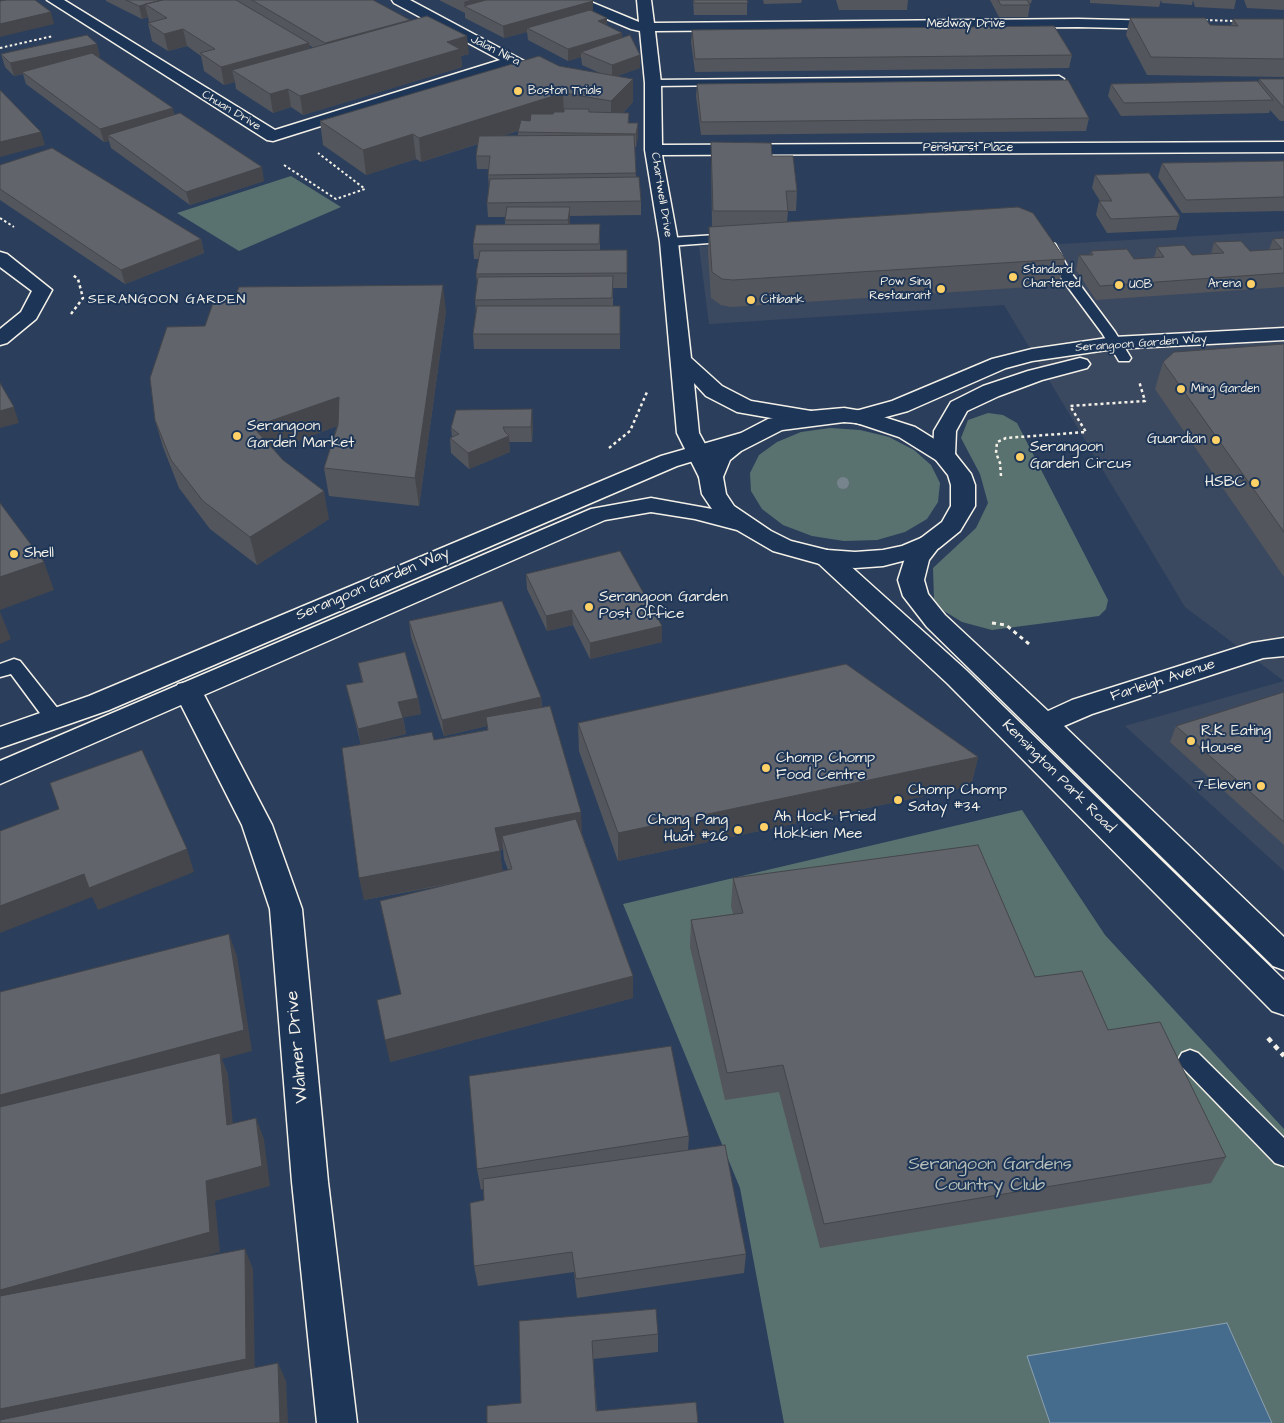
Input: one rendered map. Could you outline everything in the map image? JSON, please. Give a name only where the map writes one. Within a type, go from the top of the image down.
[{"type":"street","name":"Chuan Drive","points":[[54,0],[102,32],[273,136],[512,61]]},
{"type":"street","name":"Jalan Nira","points":[[399,0],[512,61],[539,73]]},
{"type":"street","name":"Medway Drive","points":[[574,0],[636,26],[648,27],[1069,23],[1176,25]]},
{"type":"street","name":"Chartwell Drive","points":[[644,0],[648,27],[649,92],[653,150],[669,242],[688,432],[711,477]]},
{"type":"street","points":[[85,36],[102,32]]},
{"type":"street","name":"Penshurst Place","points":[[653,150],[1284,147]]},
{"type":"street","points":[[0,258],[42,290],[29,316],[0,339]]},
{"type":"street","name":"Serangoon Garden Way","points":[[860,417],[900,406],[999,363],[1032,355],[1079,356],[1119,351],[1268,344],[1284,334]]},
{"type":"street","name":"Serangoon Garden Way","points":[[944,455],[945,431],[959,407],[991,391],[1079,356]]},
{"type":"street","points":[[681,360],[714,391],[745,407],[811,418]]},
{"type":"street","points":[[835,416],[860,417],[907,432],[944,455],[959,474],[963,485],[963,506],[952,526],[930,543],[909,552],[883,558],[856,560],[827,558],[782,546],[725,511],[714,494],[711,477],[715,465],[722,455],[748,438],[776,424],[811,418],[835,416]]},
{"type":"street","name":"Serangoon Garden Way","points":[[0,738],[99,703],[669,461],[748,438]]},
{"type":"street","name":"Serangoon Garden Way","points":[[0,773],[599,514],[651,505],[696,512],[746,525]]},
{"type":"street","name":"Kensington Park Road","points":[[930,543],[917,558],[911,580],[916,596],[936,622],[1284,957]]},
{"type":"street","name":"Kensington Park Road","points":[[827,558],[957,677],[1284,1001]]},
{"type":"street","name":"Farleigh Avenue","points":[[1044,724],[1082,707],[1261,649],[1284,647]]},
{"type":"street","name":"Walmer Drive","points":[[188,691],[257,825],[286,909],[310,1182],[337,1423]]},
{"type":"lane","points":[[649,92],[1059,80]]},
{"type":"lane","points":[[669,242],[742,238]]},
{"type":"lane","points":[[1044,238],[1064,271],[1119,351]]},
{"type":"lane","points":[[0,671],[14,666],[55,719]]},
{"type":"lane","points":[[1190,1060],[1284,1155]]},
{"type":"path","points":[[0,48],[61,34]]},
{"type":"path","points":[[288,131],[365,189],[351,193]]},
{"type":"path","points":[[1001,479],[1000,463],[996,453],[997,442],[1006,438],[1086,432],[1070,406],[1145,401],[1138,379]]},
{"type":"path","points":[[990,623],[1006,626],[1029,644]]},
{"type":"shaded area","points":[[1009,227],[1043,245],[1284,231],[1284,681],[1185,607],[1004,305],[709,324],[699,246]]},
{"type":"shaded area","points":[[1284,681],[1284,871],[1125,726]]},
{"type":"shaded area","points":[[1227,1323],[1272,1423],[1050,1423],[1027,1356]]},
{"type":"green space","points":[[291,176],[341,207],[239,251],[177,213]]},
{"type":"green space","points":[[988,413],[1003,415],[1017,423],[1108,600],[1106,609],[1099,616],[992,630],[962,622],[944,611],[934,599],[933,568],[976,528],[988,503],[980,474],[961,438],[968,420]]},
{"type":"green space","points":[[830,428],[860,430],[889,437],[914,450],[931,465],[940,483],[938,502],[927,519],[905,532],[877,540],[844,541],[812,536],[783,525],[762,509],[751,491],[750,473],[759,455],[777,442],[801,432]]},
{"type":"green space","name":"Serangoon Gardens Country Club","points":[[1022,810],[1105,935],[1284,1129],[1284,1423],[784,1423],[740,1188],[623,904]]},
{"type":"building","points":[[35,0],[51,12],[0,24],[0,1]]},
{"type":"building","points":[[126,0],[162,0],[139,6]]},
{"type":"building","points":[[163,0],[236,0],[309,43],[221,67],[200,53],[215,49],[183,29],[164,34],[148,23],[167,18],[145,4]]},
{"type":"building","points":[[252,0],[373,0],[410,20],[325,43]]},
{"type":"building","points":[[486,0],[593,1],[503,26],[464,6]]},
{"type":"building","points":[[694,0],[747,0],[748,3],[694,3]]},
{"type":"building","points":[[998,0],[1027,0],[1030,5],[1001,5]]},
{"type":"building","points":[[590,10],[607,18],[598,21],[622,33],[568,49],[527,28]]},
{"type":"building","points":[[427,16],[467,36],[447,42],[460,49],[300,96],[288,89],[270,94],[232,70]]},
{"type":"building","points":[[1130,18],[1205,18],[1210,25],[1238,26],[1233,19],[1284,19],[1284,59],[1151,57]]},
{"type":"building","points":[[1054,26],[1072,55],[695,59],[692,30]]},
{"type":"building","points":[[87,35],[97,44],[10,63],[1,54]]},
{"type":"building","points":[[630,35],[640,55],[612,65],[581,52]]},
{"type":"building","points":[[92,53],[173,108],[100,129],[22,72]]},
{"type":"building","points":[[539,56],[559,66],[633,79],[611,101],[563,93],[419,138],[413,134],[363,150],[320,121]]},
{"type":"building","points":[[1259,79],[1284,79],[1284,108]]},
{"type":"building","points":[[1068,80],[1089,118],[701,122],[697,84]]},
{"type":"building","points":[[1257,81],[1273,100],[1124,103],[1111,84]]},
{"type":"building","points":[[0,90],[41,132],[0,142]]},
{"type":"building","points":[[564,109],[589,109],[589,112],[629,113],[628,123],[638,123],[636,134],[518,132],[521,120],[530,121],[531,114],[553,114],[554,112],[564,112]]},
{"type":"building","points":[[180,113],[262,167],[186,192],[108,135]]},
{"type":"building","points":[[634,135],[636,173],[488,175],[490,156],[476,156],[479,136]]},
{"type":"building","points":[[711,142],[771,143],[772,156],[793,156],[797,191],[786,191],[788,211],[713,211]]},
{"type":"building","points":[[52,148],[201,239],[121,270],[0,189],[0,165]]},
{"type":"building","points":[[1284,161],[1284,197],[1186,200],[1162,163]]},
{"type":"building","points":[[1149,173],[1180,216],[1111,219],[1099,201],[1112,201],[1095,175]]},
{"type":"building","points":[[639,177],[641,201],[487,203],[490,179]]},
{"type":"building","points":[[507,207],[570,207],[568,220],[505,220]]},
{"type":"building","points":[[1018,207],[1033,213],[1065,259],[733,280],[722,279],[712,272],[709,227]]},
{"type":"building","points":[[600,224],[599,244],[473,244],[476,225]]},
{"type":"building","points":[[1284,238],[1284,273],[1100,286],[1079,255],[1093,255],[1091,251],[1127,249],[1134,259],[1164,257],[1157,247],[1184,245],[1192,255],[1224,253],[1214,242],[1241,241],[1250,251],[1282,249],[1273,239]]},
{"type":"building","points":[[627,250],[627,273],[476,274],[480,251]]},
{"type":"building","points":[[613,276],[612,298],[475,300],[478,277]]},
{"type":"building","name":"Serangoon Garden Market","points":[[443,285],[415,478],[324,468],[338,425],[339,397],[253,427],[283,460],[324,491],[250,537],[203,501],[171,460],[155,420],[150,378],[167,327],[205,326],[213,303],[233,302],[239,287]]},
{"type":"building","points":[[477,306],[620,306],[620,334],[473,334]]},
{"type":"building","points":[[1284,344],[1284,532],[1163,362],[1174,352]]},
{"type":"building","points":[[0,383],[14,407],[0,411]]},
{"type":"building","points":[[532,409],[531,427],[503,427],[509,436],[468,453],[450,438],[459,434],[451,428],[456,410]]},
{"type":"building","points":[[0,503],[44,562],[0,577]]},
{"type":"building","name":"Serangoon Garden Post Office","points":[[620,551],[662,626],[590,643],[572,610],[546,616],[526,574]]},
{"type":"building","points":[[502,601],[541,697],[442,720],[409,621]]},
{"type":"building","points":[[405,652],[418,698],[398,702],[403,718],[358,729],[346,685],[363,682],[358,663]]},
{"type":"building","name":"Chomp Chomp Food Centre","points":[[846,664],[978,757],[618,833],[578,723]]},
{"type":"building","points":[[1284,692],[1284,822],[1176,726]]},
{"type":"building","points":[[550,706],[581,812],[495,828],[500,851],[359,878],[342,748],[432,732],[434,740],[488,730],[486,717]]},
{"type":"building","points":[[142,750],[187,849],[89,888],[84,874],[0,906],[0,831],[59,809],[50,783]]},
{"type":"building","points":[[576,819],[633,976],[385,1040],[377,1000],[401,994],[380,901],[512,869],[502,836]]},
{"type":"building","points":[[978,845],[1035,977],[1082,971],[1108,1030],[1160,1022],[1226,1157],[824,1224],[783,1065],[727,1073],[691,920],[743,913],[733,878]]},
{"type":"building","points":[[229,934],[244,1030],[0,1095],[0,992]]},
{"type":"building","points":[[671,1046],[689,1136],[477,1169],[469,1076]]},
{"type":"building","points":[[220,1053],[227,1125],[256,1118],[262,1166],[206,1181],[210,1232],[0,1290],[0,1107]]},
{"type":"building","points":[[725,1145],[746,1254],[576,1279],[572,1252],[474,1266],[470,1203],[484,1200],[483,1179]]},
{"type":"building","points":[[245,1249],[246,1359],[0,1409],[0,1296]]},
{"type":"building","points":[[656,1309],[658,1334],[592,1341],[596,1411],[696,1402],[698,1423],[487,1423],[487,1406],[521,1403],[519,1321]]},
{"type":"building","points":[[278,1363],[280,1423],[0,1423],[0,1420]]},
{"type":"place","name":"Boston Trials","points":[[518,91]]},
{"type":"place","name":"Standard Chartered","points":[[1013,277]]},
{"type":"place","name":"Arena","points":[[1251,284]]},
{"type":"place","name":"UOB","points":[[1119,285]]},
{"type":"place","name":"Pow Sing Restaurant","points":[[941,289]]},
{"type":"place","name":"Citibank","points":[[751,300]]},
{"type":"place","name":"Ming Garden","points":[[1181,389]]},
{"type":"place","name":"Serangoon Garden Market","points":[[237,436]]},
{"type":"place","name":"Guardian","points":[[1216,440]]},
{"type":"place","name":"Serangoon Garden Circus","points":[[1020,457]]},
{"type":"place","name":"HSBC","points":[[1255,483]]},
{"type":"place","name":"Shell","points":[[14,554]]},
{"type":"place","name":"Serangoon Garden Post Office","points":[[589,607]]},
{"type":"place","name":"R.K. Eating House","points":[[1191,741]]},
{"type":"place","name":"Chomp Chomp Food Centre","points":[[766,768]]},
{"type":"place","name":"7-Eleven","points":[[1261,786]]},
{"type":"place","name":"Chomp Chomp Satay #34","points":[[898,800]]},
{"type":"place","name":"Ah Hock Fried Hokkien Mee","points":[[764,827]]},
{"type":"place","name":"Chong Pang Huat #26","points":[[738,830]]},
{"type":"district","name":"SERANGOON GARDEN","points":[[167,300]]}]
